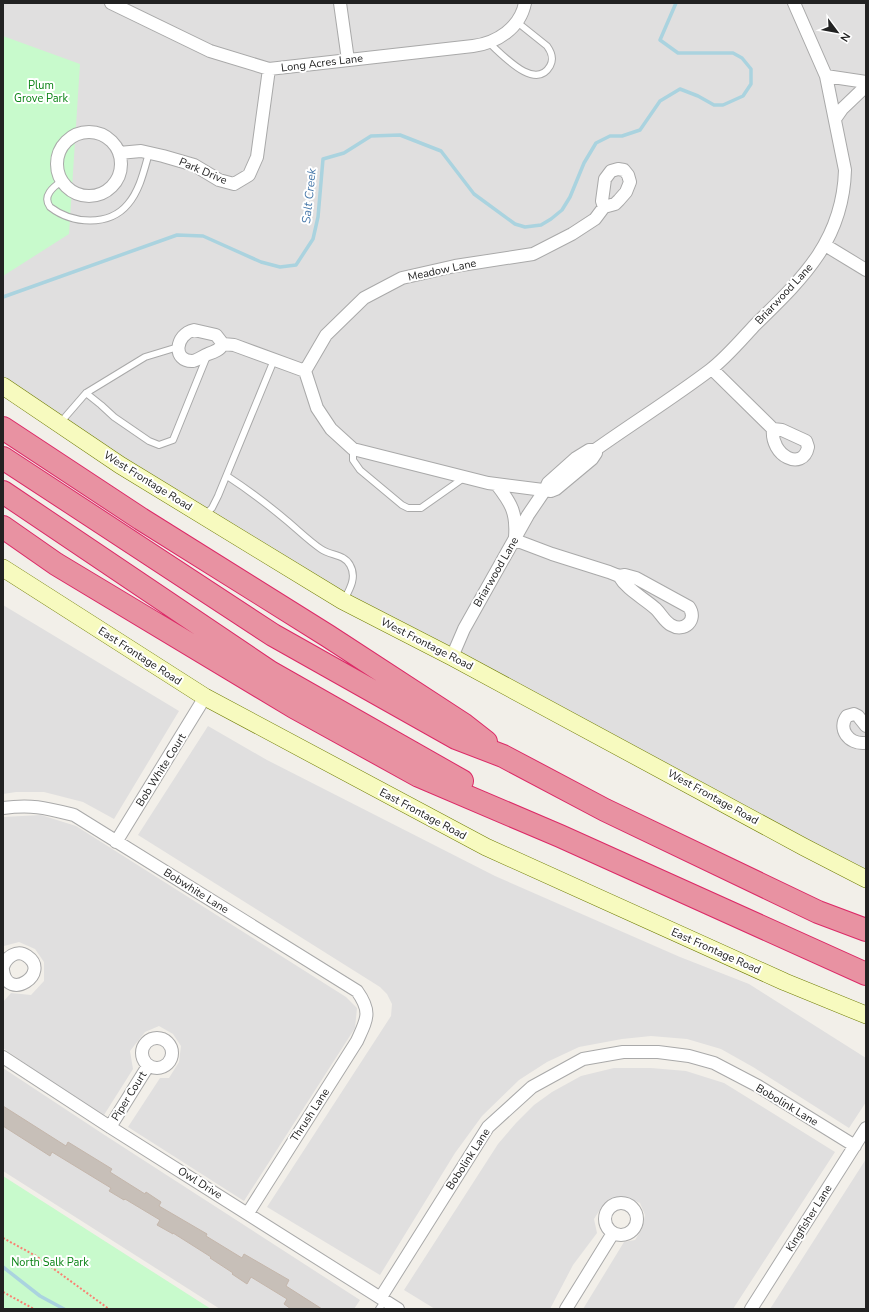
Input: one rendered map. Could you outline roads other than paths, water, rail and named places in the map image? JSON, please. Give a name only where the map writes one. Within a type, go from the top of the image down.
[{"type":"highway","points":[[3,428],[141,519],[328,636],[463,724],[503,756]]},
{"type":"highway","points":[[3,458],[273,635],[456,738],[503,756],[605,810],[818,912],[866,930]]},
{"type":"highway","points":[[3,492],[270,672],[560,836]]},
{"type":"highway","points":[[3,527],[56,564],[294,707],[419,776],[560,836],[866,974]]},
{"type":"street","name":"Long Acres Lane","points":[[111,3],[210,51],[269,70],[489,43],[504,34],[517,22],[525,3]]},
{"type":"street","points":[[340,3],[348,60]]},
{"type":"street","name":"Briarwood Lane","points":[[452,657],[464,629],[528,515],[545,490],[556,489],[589,450],[595,450],[712,369],[798,282],[825,245],[839,211],[845,170],[826,76],[794,3]]},
{"type":"street","name":"Park Drive","points":[[119,153],[141,151],[194,165],[219,180],[234,184],[249,175],[257,158],[269,70]]},
{"type":"street","points":[[826,76],[866,82]]},
{"type":"street","points":[[835,119],[842,109],[866,86]]},
{"type":"street","points":[[85,132],[96,133],[106,137],[114,144],[119,153],[121,163],[120,174],[115,183],[108,190],[98,195],[88,196],[77,194],[68,189],[62,181],[58,171],[57,160],[60,150],[66,142],[75,135],[85,132]]},
{"type":"street","name":"Meadow Lane","points":[[305,371],[326,335],[364,298],[402,278],[455,266],[533,254],[572,234],[595,219],[604,208]]},
{"type":"street","points":[[825,245],[866,270]]},
{"type":"street","points":[[223,344],[219,349],[196,360],[187,360],[180,354],[178,347],[183,336],[190,331],[198,330],[216,335],[223,344],[234,345],[305,371],[317,408],[331,429],[353,449],[497,485],[545,490]]},
{"type":"street","points":[[712,369],[773,429]]},
{"type":"street","name":"West Frontage Road","points":[[3,386],[120,465],[343,601],[452,657],[866,879]]},
{"type":"street","points":[[497,485],[510,502],[514,514],[516,527],[515,540],[619,576],[625,575],[636,578],[654,597],[624,584],[619,576]]},
{"type":"street","name":"East Frontage Road","points":[[3,568],[205,697],[486,847],[785,982],[866,1015]]},
{"type":"street","name":"Bob White Court","points":[[116,842],[205,697]]},
{"type":"street","points":[[865,743],[858,743],[849,738],[844,732],[843,724],[847,716],[854,714],[858,716],[866,726]]},
{"type":"street","name":"Bobwhite Lane","points":[[3,808],[20,806],[41,807],[74,815],[357,991],[364,1001],[368,1014]]},
{"type":"street","points":[[3,967],[8,958],[17,954],[27,956],[33,964],[34,974],[28,982],[18,985],[6,984],[3,970]]},
{"type":"street","name":"Thrush Lane","points":[[248,1213],[357,1041],[368,1014]]},
{"type":"street","name":"Bobolink Lane","points":[[382,1302],[488,1127],[532,1087],[583,1059],[623,1052],[658,1052],[689,1056],[714,1063],[758,1086],[855,1146]]},
{"type":"street","name":"Owl Drive","points":[[3,1057],[110,1127],[248,1213],[382,1302],[398,1309]]},
{"type":"street","name":"Piper Court","points":[[110,1127],[148,1066]]},
{"type":"street","name":"Kingfisher Lane","points":[[751,1309],[866,1128]]},
{"type":"street","points":[[566,1309],[613,1233]]},
{"type":"lane","points":[[489,43],[523,72],[532,76],[544,72],[551,65],[551,51],[547,46],[517,22]]},
{"type":"lane","points":[[62,181],[49,192],[47,199],[50,207],[67,216],[81,220],[92,221],[109,217],[118,213],[128,204],[134,195],[140,183],[149,153]]},
{"type":"lane","points":[[59,424],[86,394],[145,357],[178,347]]},
{"type":"lane","points":[[86,394],[114,417],[149,441],[159,445],[173,440],[208,354]]},
{"type":"lane","points":[[205,516],[212,508],[227,476],[274,360]]},
{"type":"lane","points":[[353,449],[353,460],[360,470],[402,505],[408,508],[421,508],[465,477]]},
{"type":"lane","points":[[227,476],[246,488],[322,550],[337,555],[350,565],[353,580],[343,601]]},
{"type":"waterway","name":"Salt Creek","points":[[3,297],[177,235],[203,236],[261,262],[280,267],[296,265],[313,239],[318,217],[323,159],[344,153],[371,136],[400,135],[441,151],[474,194],[515,224],[525,227],[541,225],[562,210],[570,197],[584,163],[596,143],[610,136],[622,136],[640,130],[660,101],[680,89],[698,96],[714,105],[723,105],[743,96],[751,84],[751,69],[742,58],[733,53],[678,53],[660,40],[676,3]]},
{"type":"waterway","points":[[3,1267],[40,1296],[64,1309]]},
{"type":"park label","name":"Plum Grove Park","points":[[41,91]]},
{"type":"park label","name":"North Salk Park","points":[[50,1262]]}]
